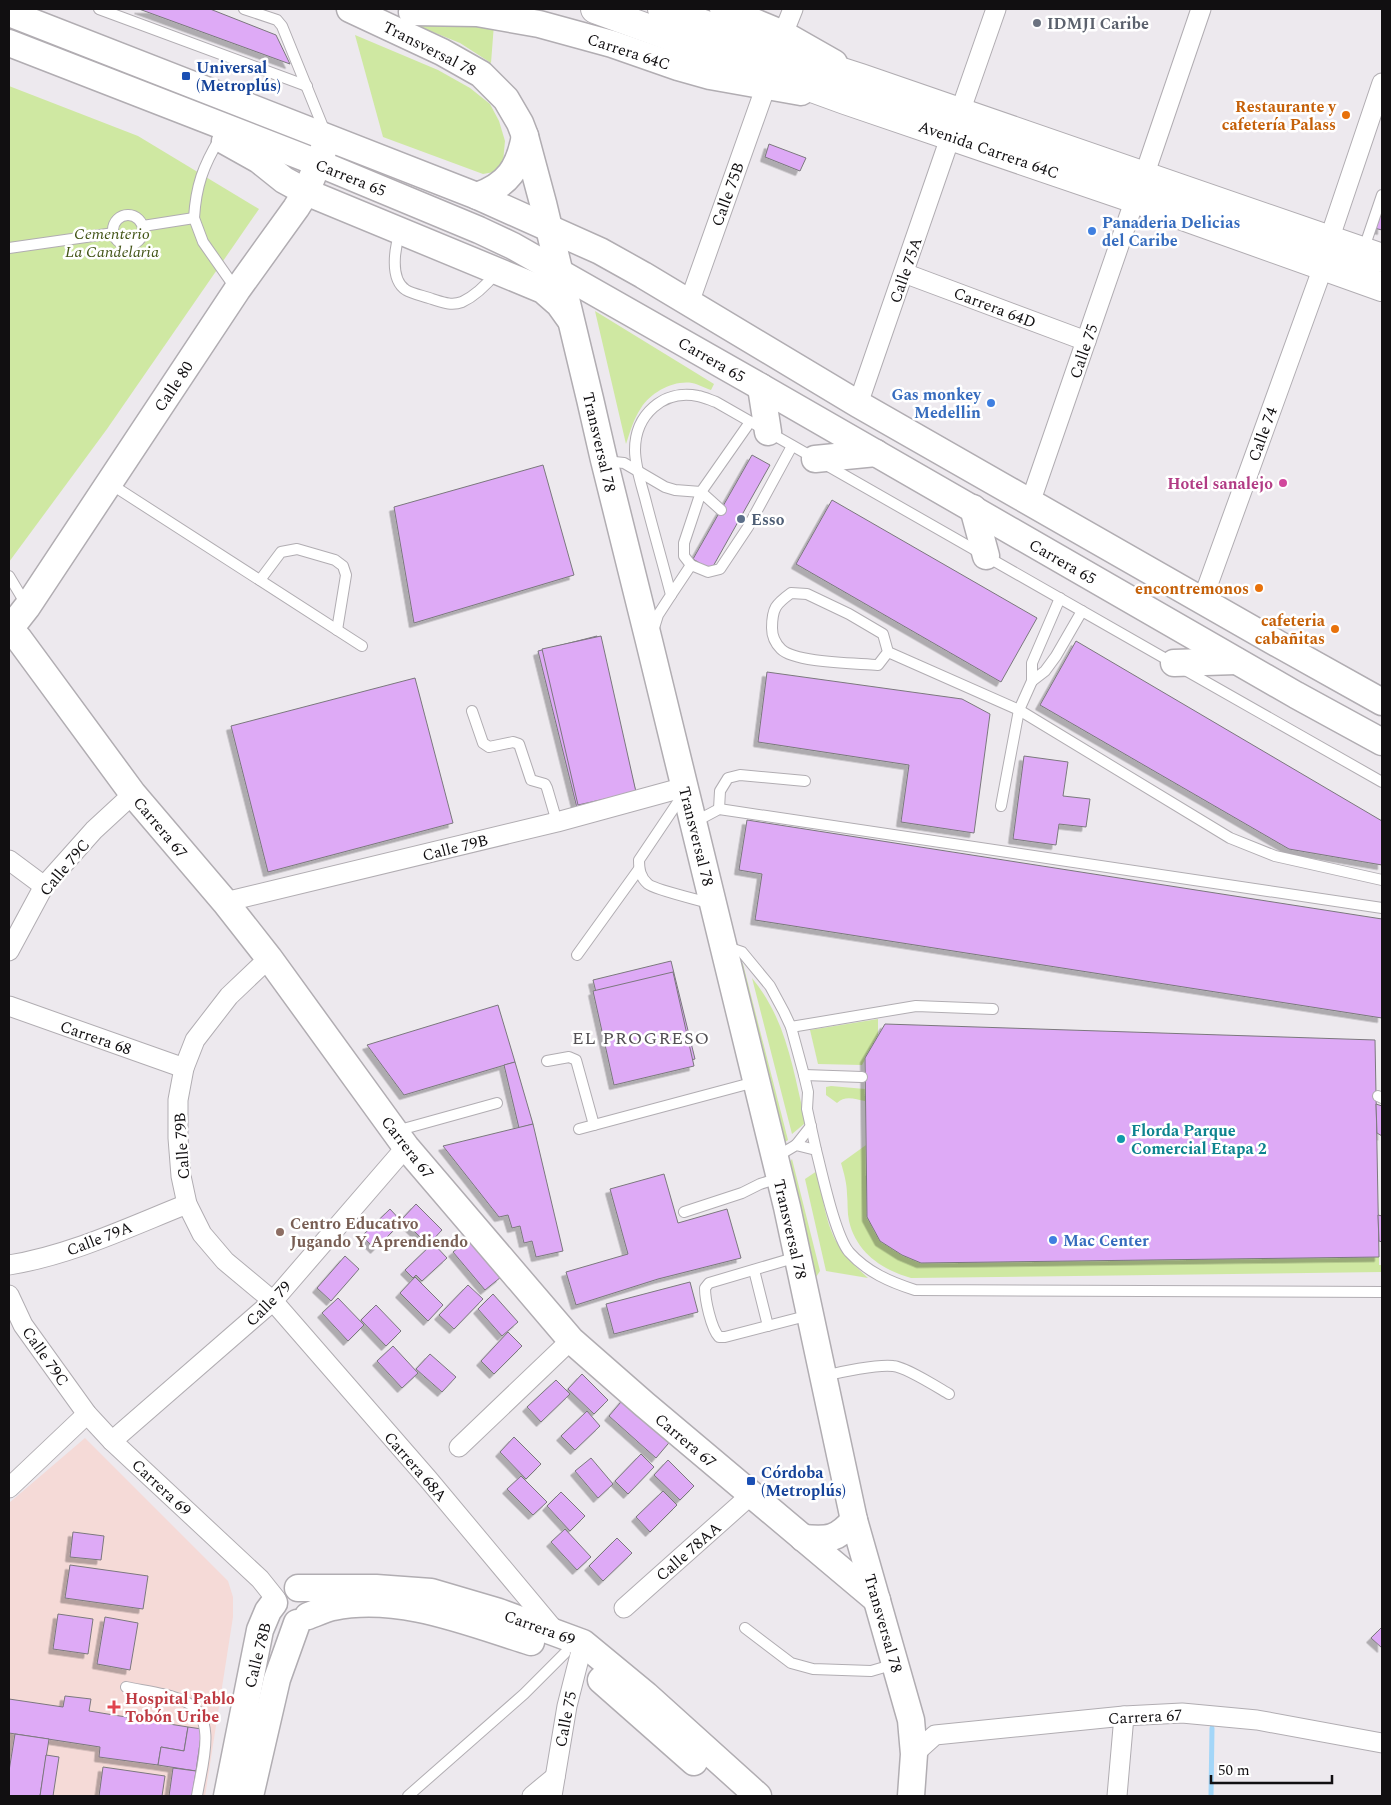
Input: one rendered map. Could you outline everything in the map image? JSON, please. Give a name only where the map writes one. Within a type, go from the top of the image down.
[{"type":"main road","name":"Transversal 78","points":[[350,9],[442,52],[481,74],[506,99],[525,136],[549,227],[756,1082],[784,1160],[798,1257],[854,1520],[911,1720],[914,1754],[911,1796]]},
{"type":"main road","name":"Carrera 64C","points":[[362,9],[477,13],[539,24],[710,76],[844,100]]},
{"type":"main road","name":"Avenida Carrera 64C","points":[[595,9],[844,100],[956,124]]},
{"type":"main road","name":"Avenida Carrera 64C","points":[[662,9],[780,52],[861,78],[956,124],[1139,187],[1329,240],[1372,255]]},
{"type":"main road","points":[[723,9],[783,34],[861,78]]},
{"type":"main road","name":"Carrera 65","points":[[22,14],[477,196],[549,227],[619,261],[858,404],[1382,702]]},
{"type":"main road","name":"Carrera 65","points":[[9,43],[318,163],[513,246],[762,386],[1237,661],[1382,742]]},
{"type":"main road","points":[[121,86],[259,160],[284,180],[306,192],[548,294],[559,304],[572,323]]},
{"type":"main road","points":[[477,196],[488,192],[506,180],[520,158],[525,136]]},
{"type":"main road","name":"Calle 80","points":[[9,630],[28,607],[237,290],[306,192],[328,138]]},
{"type":"main road","name":"Avenida Carrera 64C","points":[[1139,187],[1323,267],[1382,288]]},
{"type":"main road","points":[[442,248],[479,230]]},
{"type":"main road","points":[[759,427],[762,386]]},
{"type":"main road","points":[[815,459],[876,453]]},
{"type":"main road","points":[[973,508],[986,556]]},
{"type":"main road","name":"Carrera 67","points":[[9,630],[19,639],[134,794],[225,902],[400,1139],[571,1340],[644,1404],[877,1600]]},
{"type":"main road","points":[[1174,663],[1237,661]]},
{"type":"main road","points":[[803,1538],[830,1539],[845,1531],[854,1520]]},
{"type":"main road","name":"Carrera 69","points":[[279,1592],[376,1588],[431,1592],[500,1612],[571,1647],[646,1695],[758,1796]]},
{"type":"main road","points":[[279,1592],[303,1590],[309,1599],[310,1605],[302,1619]]},
{"type":"main road","name":"Calle 78B","points":[[227,1796],[260,1630],[279,1592]]},
{"type":"main road","points":[[277,1679],[310,1630],[329,1617],[354,1604]]},
{"type":"main road","name":"Carrera 69","points":[[302,1619],[332,1607],[354,1604],[394,1605],[434,1612],[571,1647],[731,1796]]},
{"type":"main road","name":"Calle 78B","points":[[250,1796],[277,1679],[302,1619]]},
{"type":"street","points":[[783,34],[793,9]]},
{"type":"street","name":"Calle 75A","points":[[858,404],[996,9]]},
{"type":"street","name":"Calle 75","points":[[1030,503],[1201,9]]},
{"type":"street","name":"Calle 75B","points":[[689,303],[766,86]]},
{"type":"street","points":[[1329,240],[1382,88]]},
{"type":"street","name":"Calle 74","points":[[1202,601],[1323,267]]},
{"type":"street","name":"Carrera 64D","points":[[904,273],[1086,341]]},
{"type":"street","name":"Calle 79B","points":[[225,902],[557,822],[685,789]]},
{"type":"street","name":"Calle 79C","points":[[9,951],[44,886],[94,830],[134,794]]},
{"type":"street","points":[[9,860],[44,886]]},
{"type":"street","name":"Calle 79B","points":[[268,958],[229,996],[195,1040],[184,1068],[178,1100],[178,1138],[181,1176],[187,1204],[202,1234],[225,1261],[273,1302]]},
{"type":"street","name":"Carrera 68","points":[[9,1006],[184,1068]]},
{"type":"street","name":"Calle 79","points":[[112,1441],[273,1302],[400,1139]]},
{"type":"street","name":"Calle 79A","points":[[9,1265],[35,1261],[76,1248],[187,1204]]},
{"type":"street","name":"Calle 79C","points":[[9,1295],[16,1330],[87,1414]]},
{"type":"street","name":"Carrera 68A","points":[[273,1302],[428,1479],[571,1647]]},
{"type":"street","points":[[458,1447],[571,1340]]},
{"type":"street","points":[[9,1488],[87,1414]]},
{"type":"street","name":"Carrera 69","points":[[87,1414],[112,1441],[279,1592]]},
{"type":"street","name":"Calle 78AA","points":[[624,1608],[752,1494]]},
{"type":"street","name":"Calle 75","points":[[552,1796],[567,1706],[571,1647]]},
{"type":"street","name":"Carrera 67","points":[[935,1735],[1124,1716],[1182,1713],[1257,1720],[1382,1743]]},
{"type":"street","points":[[1117,1796],[1124,1716]]},
{"type":"street","points":[[911,1720],[935,1735],[914,1754]]},
{"type":"street","points":[[532,1796],[555,1777]]},
{"type":"lane","points":[[99,9],[307,86]]},
{"type":"lane","points":[[244,9],[277,20],[282,26],[328,138]]},
{"type":"lane","points":[[220,138],[199,180],[194,218],[203,242],[237,290]]},
{"type":"lane","points":[[1372,255],[1382,194]]},
{"type":"lane","points":[[125,215],[136,217],[143,226],[141,238],[132,244],[120,242],[114,233],[116,222],[125,215]]},
{"type":"lane","points":[[143,226],[194,218]]},
{"type":"lane","points":[[401,231],[397,241],[395,271],[397,280],[406,290],[450,305],[462,302],[476,293],[497,271]]},
{"type":"lane","points":[[9,248],[114,233]]},
{"type":"lane","points":[[671,595],[635,450],[641,422],[652,408],[664,399],[681,395],[698,396],[716,402],[1382,782]]},
{"type":"lane","points":[[759,427],[701,492],[684,543],[684,556],[691,565],[708,572],[720,569],[743,524],[792,446]]},
{"type":"lane","points":[[604,460],[624,463],[665,487],[675,490],[701,492],[721,510]]},
{"type":"lane","points":[[109,483],[362,646]]},
{"type":"lane","points":[[260,580],[281,552],[297,549],[334,560],[343,566],[346,575],[337,630]]},
{"type":"lane","points":[[649,641],[658,615],[691,565]]},
{"type":"lane","points":[[9,576],[28,607]]},
{"type":"lane","points":[[791,593],[807,594],[849,614],[883,634],[888,652],[878,665],[802,658],[781,649],[772,635],[772,620],[776,604],[791,593]]},
{"type":"lane","points":[[1000,806],[1019,710],[1032,681],[1032,663],[1060,598]]},
{"type":"lane","points":[[1032,681],[1045,671],[1056,656],[1082,611]]},
{"type":"lane","points":[[888,652],[1019,710],[1230,838],[1275,856],[1382,880]]},
{"type":"lane","points":[[472,711],[483,743],[486,746],[512,742],[519,744],[531,780],[545,784],[548,788],[557,822]]},
{"type":"lane","points":[[719,809],[720,791],[728,778],[740,775],[805,781]]},
{"type":"lane","points":[[685,789],[639,860],[639,869],[642,877],[650,885],[713,904]]},
{"type":"lane","points":[[693,820],[704,817],[719,809],[1382,908]]},
{"type":"lane","points":[[577,955],[639,869]]},
{"type":"lane","points":[[723,946],[742,952],[770,986],[791,1027],[808,1092],[807,1109],[816,1150],[836,1224],[848,1251],[866,1268],[881,1278],[915,1290],[1382,1292]]},
{"type":"lane","points":[[791,1027],[916,1006],[993,1009]]},
{"type":"lane","points":[[547,1061],[569,1057],[576,1060],[594,1125]]},
{"type":"lane","points":[[804,1075],[862,1077]]},
{"type":"lane","points":[[579,1129],[756,1082]]},
{"type":"lane","points":[[400,1139],[497,1102]]},
{"type":"lane","points":[[684,1212],[742,1193],[760,1184],[784,1160],[811,1126]]},
{"type":"lane","points":[[784,1160],[816,1150]]},
{"type":"lane","points":[[798,1257],[709,1283],[705,1288],[705,1296],[715,1332],[719,1337],[810,1316]]},
{"type":"lane","points":[[754,1270],[768,1326]]},
{"type":"lane","points":[[823,1376],[843,1371],[894,1366],[949,1394]]},
{"type":"lane","points":[[745,1628],[791,1663],[800,1667],[871,1672],[896,1664]]},
{"type":"lane","points":[[408,1796],[524,1694],[571,1647]]},
{"type":"lane","points":[[126,1687],[187,1702],[203,1718],[206,1740],[197,1796]]},
{"type":"shaded area","name":"Hospital Pablo Tobón Uribe","points":[[85,1438],[228,1581],[233,1597],[233,1617],[205,1796],[9,1796],[9,1503]]},
{"type":"green space","points":[[413,24],[494,24],[491,63],[460,43]]},
{"type":"green space","points":[[355,35],[438,70],[470,88],[490,104],[499,121],[505,141],[503,162],[494,172],[483,174],[383,137]]},
{"type":"green space","name":"Cementerio La Candelaria","points":[[9,86],[138,136],[259,209],[107,429],[9,562]]},
{"type":"green space","points":[[595,311],[714,384],[711,390],[694,384],[678,383],[657,392],[645,402],[639,412],[632,425],[626,444]]},
{"type":"green space","points":[[735,956],[743,964],[788,1140],[779,1147]]},
{"type":"green space","points":[[752,978],[764,994],[781,1028],[792,1063],[805,1119],[804,1124],[792,1134]]},
{"type":"green space","points":[[878,1019],[878,1035],[862,1065],[818,1064],[810,1030]]},
{"type":"green space","points":[[826,1087],[865,1089],[865,1101],[847,1098],[837,1103],[826,1095]]},
{"type":"green space","points":[[866,1145],[867,1217],[880,1241],[902,1255],[921,1263],[1379,1257],[1379,1265],[1382,1265],[1382,1272],[911,1278],[880,1265],[864,1251],[852,1232],[848,1218],[846,1186],[841,1163]]},
{"type":"green space","points":[[792,1159],[820,1271],[812,1283],[788,1165]]},
{"type":"green space","points":[[817,1171],[827,1219],[834,1238],[849,1259],[868,1278],[826,1271],[805,1179]]},
{"type":"building","points":[[139,9],[210,9],[276,35],[290,64]]},
{"type":"building","points":[[769,144],[806,158],[800,171],[765,157]]},
{"type":"building","points":[[1382,205],[1382,230],[1374,228]]},
{"type":"building","points":[[752,455],[770,465],[711,570],[693,559]]},
{"type":"building","points":[[543,465],[574,575],[414,623],[394,507]]},
{"type":"building","points":[[832,500],[1037,618],[1001,682],[796,564]]},
{"type":"building","points":[[597,636],[637,797],[578,812],[538,651]]},
{"type":"building","points":[[601,636],[636,792],[578,805],[542,649]]},
{"type":"building","points":[[1076,641],[1382,821],[1382,865],[1289,849],[1040,705]]},
{"type":"building","points":[[767,672],[962,699],[990,714],[974,833],[901,822],[909,765],[758,742]]},
{"type":"building","points":[[415,678],[453,823],[268,872],[231,726]]},
{"type":"building","points":[[1024,756],[1068,762],[1063,796],[1090,799],[1086,827],[1059,824],[1056,845],[1013,839]]},
{"type":"building","points":[[747,820],[1382,919],[1382,1018],[755,920],[762,874],[739,870]]},
{"type":"building","points":[[671,961],[695,1059],[617,1078],[593,980]]},
{"type":"building","points":[[673,972],[694,1066],[614,1085],[593,991]]},
{"type":"building","points":[[498,1005],[515,1062],[404,1095],[367,1045]]},
{"type":"building","name":"Florda Parque Comercial Etapa 2","points":[[885,1024],[1375,1040],[1379,1257],[921,1263],[902,1255],[880,1241],[867,1217],[865,1058]]},
{"type":"building","points":[[515,1062],[533,1124],[519,1128],[504,1065]]},
{"type":"building","points":[[1376,1104],[1382,1106],[1382,1136],[1377,1133]]},
{"type":"building","points":[[533,1124],[563,1251],[536,1257],[532,1241],[524,1243],[520,1226],[512,1228],[508,1215],[499,1217],[443,1146]]},
{"type":"building","points":[[664,1174],[678,1223],[727,1209],[741,1258],[658,1279],[576,1305],[566,1272],[628,1254],[610,1189]]},
{"type":"building","points":[[416,1204],[442,1230],[428,1245],[402,1219]]},
{"type":"building","points":[[390,1209],[402,1222],[375,1249],[362,1236]]},
{"type":"building","points":[[1378,1215],[1382,1216],[1382,1242],[1379,1241]]},
{"type":"building","points":[[469,1239],[501,1277],[485,1290],[453,1252]]},
{"type":"building","points":[[433,1243],[447,1258],[422,1281],[416,1275],[413,1278],[405,1270]]},
{"type":"building","points":[[345,1256],[359,1269],[331,1301],[317,1288]]},
{"type":"building","points":[[415,1277],[443,1305],[428,1321],[400,1293]]},
{"type":"building","points":[[690,1282],[698,1312],[614,1334],[606,1304]]},
{"type":"building","points":[[468,1285],[483,1299],[454,1329],[439,1315]]},
{"type":"building","points":[[493,1294],[518,1322],[502,1336],[478,1309]]},
{"type":"building","points":[[338,1298],[364,1325],[348,1341],[322,1313]]},
{"type":"building","points":[[376,1305],[401,1331],[386,1346],[361,1320]]},
{"type":"building","points":[[508,1332],[522,1346],[494,1374],[481,1361]]},
{"type":"building","points":[[393,1346],[418,1373],[402,1388],[377,1361]]},
{"type":"building","points":[[430,1354],[456,1377],[442,1392],[416,1369]]},
{"type":"building","points":[[582,1374],[608,1400],[594,1414],[568,1389]]},
{"type":"building","points":[[556,1380],[570,1394],[541,1422],[527,1407]]},
{"type":"building","points":[[626,1396],[673,1438],[656,1458],[609,1416]]},
{"type":"building","points":[[587,1411],[600,1426],[575,1450],[561,1436]]},
{"type":"building","points":[[514,1437],[541,1464],[526,1479],[500,1452]]},
{"type":"building","points":[[641,1454],[654,1467],[628,1494],[615,1481]]},
{"type":"building","points":[[591,1458],[613,1484],[598,1498],[575,1471]]},
{"type":"building","points":[[668,1460],[694,1486],[680,1500],[654,1475]]},
{"type":"building","points":[[521,1476],[547,1502],[533,1515],[507,1489]]},
{"type":"building","points":[[663,1491],[677,1505],[650,1532],[636,1517]]},
{"type":"building","points":[[561,1492],[585,1516],[570,1531],[547,1506]]},
{"type":"building","points":[[565,1529],[591,1557],[577,1570],[551,1542]]},
{"type":"building","points":[[73,1532],[104,1536],[101,1560],[70,1557]]},
{"type":"building","points":[[617,1538],[632,1553],[603,1581],[589,1566]]},
{"type":"building","points":[[70,1565],[148,1576],[143,1609],[65,1598]]},
{"type":"building","points":[[58,1614],[93,1619],[88,1654],[53,1649]]},
{"type":"building","points":[[105,1617],[138,1623],[130,1670],[97,1664]]},
{"type":"building","points":[[1382,1627],[1382,1648],[1371,1638]]},
{"type":"building","points":[[65,1696],[91,1699],[89,1711],[188,1727],[184,1751],[161,1747],[158,1765],[99,1757],[100,1747],[9,1733],[9,1699],[63,1707]]},
{"type":"building","points":[[188,1727],[202,1729],[196,1771],[158,1765],[161,1747],[184,1751]]},
{"type":"building","points":[[15,1734],[49,1739],[40,1796],[9,1796],[9,1771]]},
{"type":"building","points":[[46,1755],[59,1757],[53,1796],[40,1796]]},
{"type":"building","points":[[103,1767],[165,1776],[162,1796],[99,1796]]},
{"type":"building","points":[[173,1768],[196,1771],[192,1796],[169,1796]]},
{"type":"waterway","points":[[1211,1796],[1212,1728]]},
{"type":"place","name":"IDMJI Caribe","points":[[1037,23]]},
{"type":"place","name":"Universal (Metroplús)","points":[[186,76]]},
{"type":"place","name":"Restaurante y cafetería Palass","points":[[1346,115]]},
{"type":"place","name":"Panaderia Delicias del Caribe","points":[[1092,231]]},
{"type":"place","name":"Gas monkey Medellin","points":[[991,403]]},
{"type":"place","name":"Hotel sanalejo","points":[[1283,483]]},
{"type":"place","name":"Esso","points":[[741,519]]},
{"type":"place","name":"encontremonos","points":[[1259,588]]},
{"type":"place","name":"cafeteria cabañitas","points":[[1335,629]]},
{"type":"place","name":"Florda Parque Comercial Etapa 2","points":[[1121,1139]]},
{"type":"place","name":"Centro Educativo Jugando Y Aprendiendo","points":[[280,1232]]},
{"type":"place","name":"Mac Center","points":[[1053,1240]]},
{"type":"place","name":"Córdoba (Metroplús)","points":[[751,1481]]},
{"type":"place","name":"Hospital Pablo Tobón Uribe","points":[[114,1707]]},
{"type":"district","name":"EL PROGRESO","points":[[641,1038]]}]
